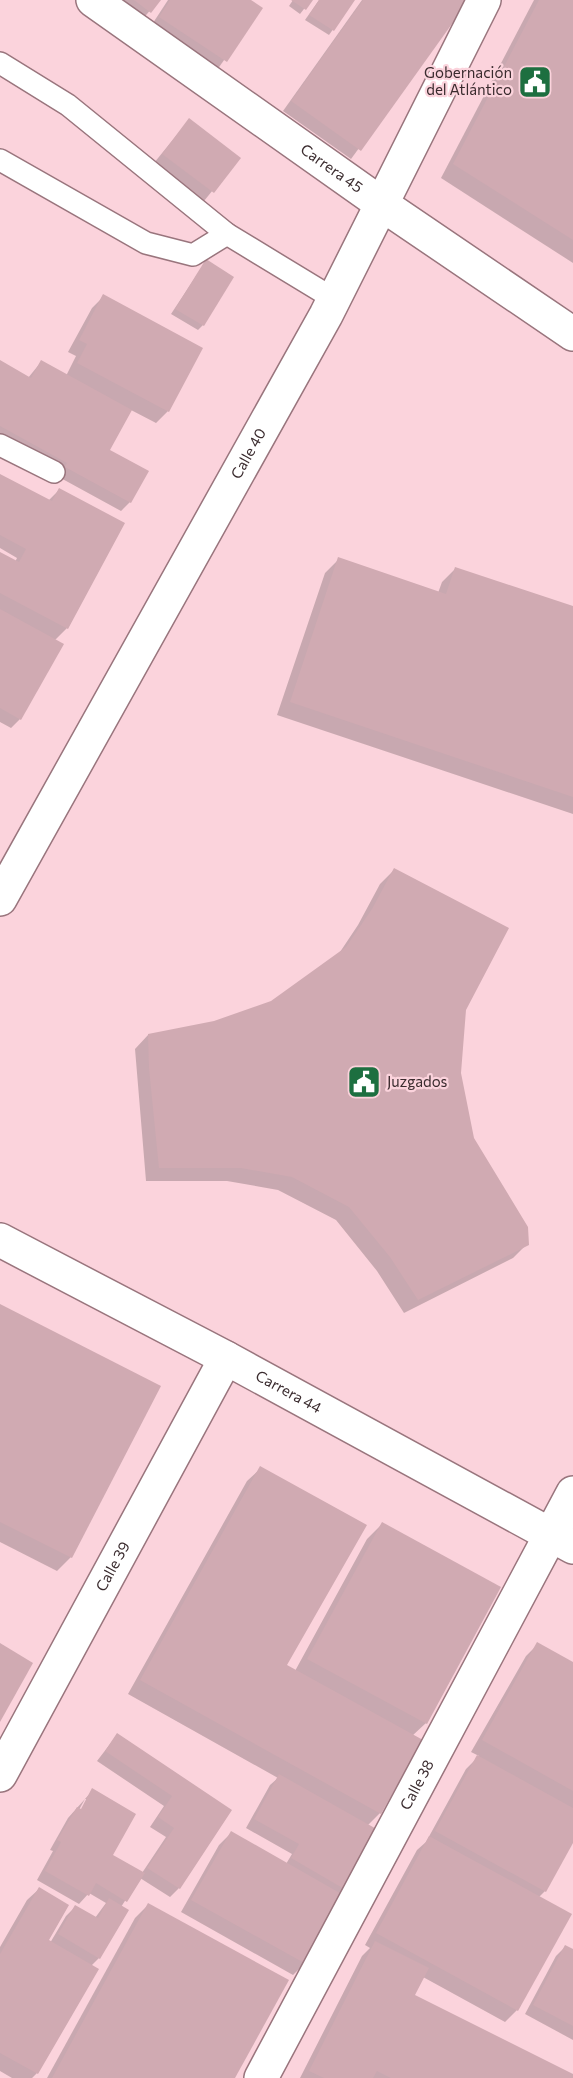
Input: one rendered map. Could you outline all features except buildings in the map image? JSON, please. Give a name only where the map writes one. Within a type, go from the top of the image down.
[{"type":"street","name":"Carrera 45","points":[[93,0],[383,205],[573,334]]},
{"type":"street","name":"Calle 40","points":[[0,899],[334,299],[484,0]]},
{"type":"street","name":"Carrera 44","points":[[0,1240],[226,1358],[562,1541]]},
{"type":"street","name":"Calle 39","points":[[0,1775],[226,1358]]},
{"type":"street","name":"Calle 38","points":[[261,2078],[562,1541],[573,1493]]},
{"type":"lane","points":[[0,63],[69,105],[227,234],[334,299]]},
{"type":"lane","points":[[0,160],[146,243],[193,255],[227,234]]},
{"type":"lane","points":[[0,445],[54,472]]},
{"type":"place","name":"Gobernación del Atlántico","points":[[535,82]]},
{"type":"place","name":"Juzgados","points":[[364,1082]]}]
